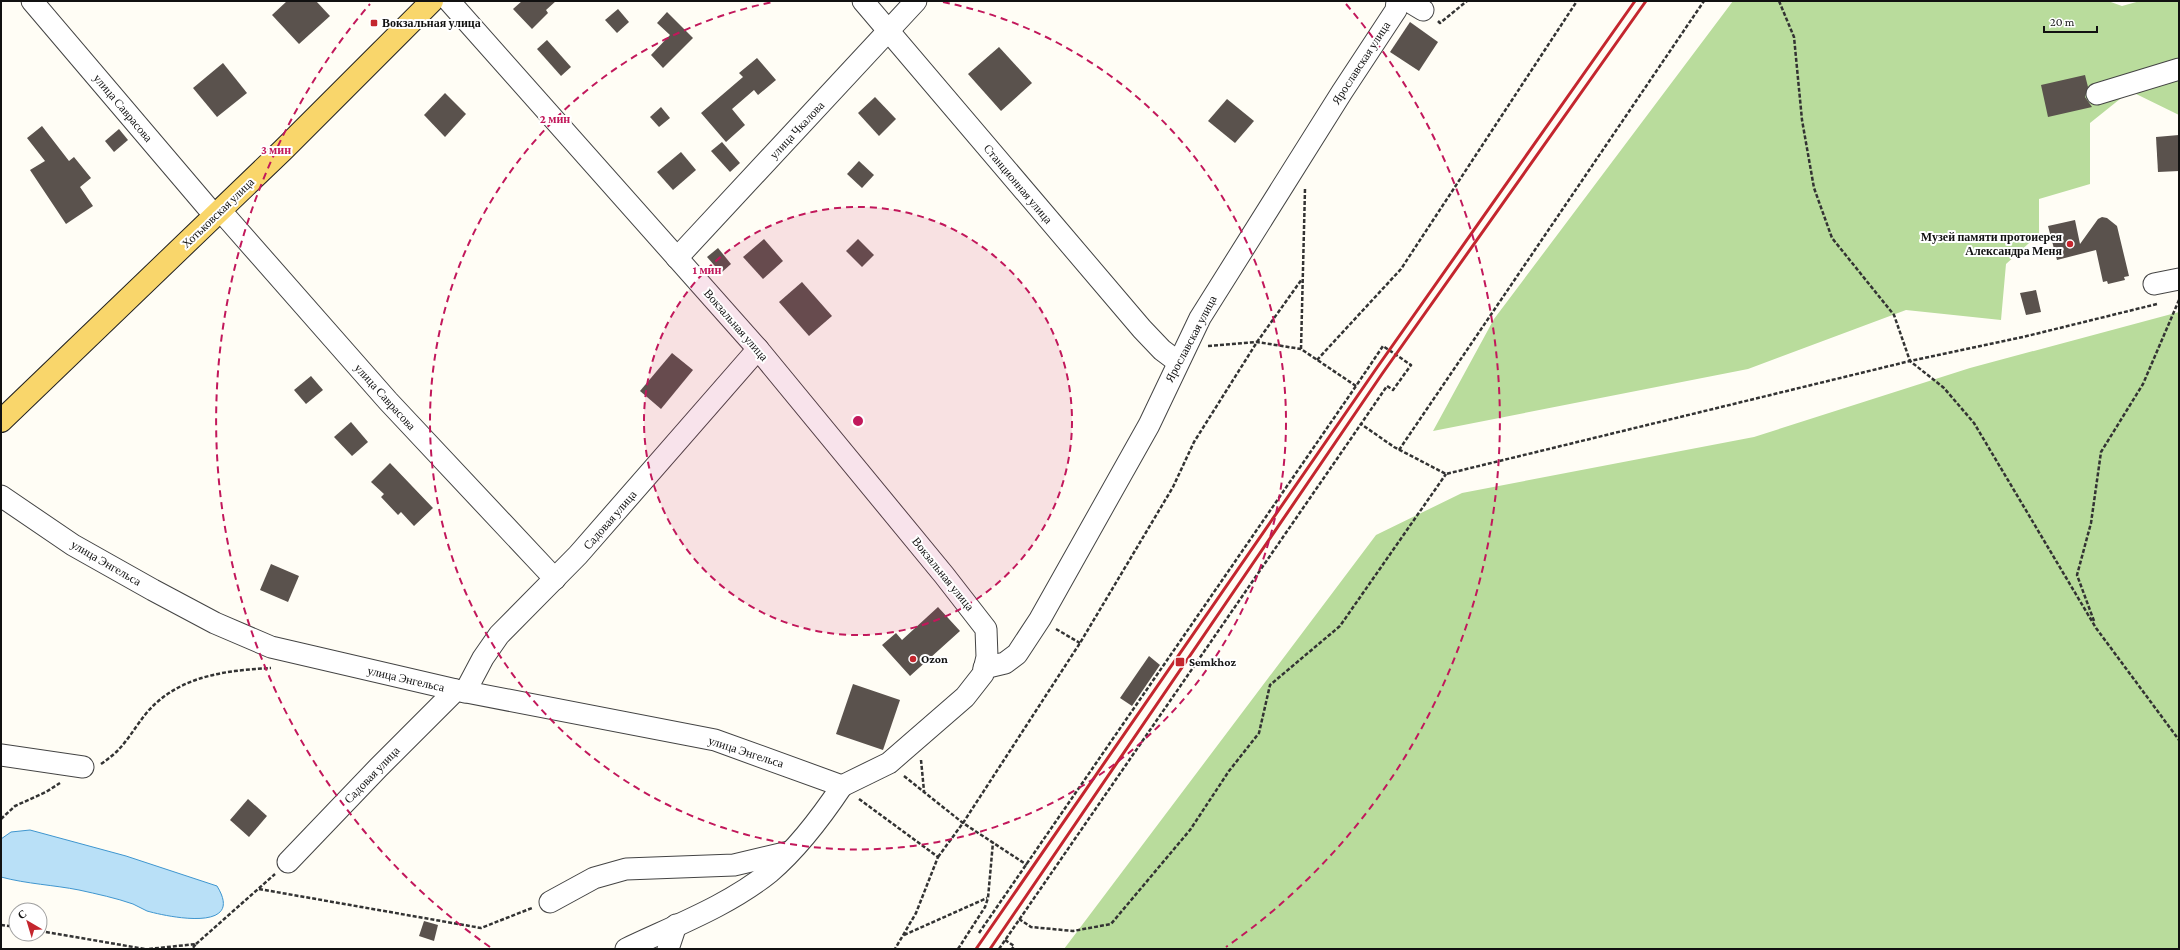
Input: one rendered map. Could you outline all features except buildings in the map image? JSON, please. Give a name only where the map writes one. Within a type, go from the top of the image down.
[{"type":"main road","name":"Хотьковская улица","points":[[1,421],[283,150],[432,1]]},
{"type":"street","name":"улица Саврасова","points":[[32,1],[217,213],[388,400],[555,579]]},
{"type":"street","name":"Вокзальная улица","points":[[449,1],[758,349],[944,575],[986,629],[986,657],[984,668]]},
{"type":"street","name":"Станционная улица","points":[[862,1],[1142,329],[1162,350],[1180,358]]},
{"type":"street","name":"улица Чкалова","points":[[677,258],[916,1]]},
{"type":"street","name":"Ярославская улица","points":[[984,668],[1005,663],[1017,654],[1040,619],[1149,425],[1200,318],[1342,92],[1396,10],[1397,1]]},
{"type":"street","points":[[2097,94],[2179,69]]},
{"type":"street","points":[[2154,284],[2179,279]]},
{"type":"street","name":"Садовая улица","points":[[288,862],[378,768],[460,691],[499,635],[555,579],[629,498],[758,349]]},
{"type":"street","name":"улица Энгельса","points":[[1,496],[73,545],[215,624],[271,647],[460,691],[715,740],[842,786]]},
{"type":"street","points":[[626,949],[734,896],[770,872],[790,852],[827,808],[842,786],[889,763],[965,697],[983,674],[984,668]]},
{"type":"street","points":[[1,755],[83,767]]},
{"type":"street","points":[[550,902],[594,878],[626,870],[734,865],[790,852]]},
{"type":"street","points":[[668,949],[676,925]]},
{"type":"path","points":[[1416,6],[1440,23],[1467,1]]},
{"type":"path","points":[[1318,360],[1401,269],[1577,1]]},
{"type":"path","points":[[1399,450],[1704,1]]},
{"type":"path","points":[[1779,1],[1794,37],[1802,120],[1814,188],[1832,238],[1894,315],[1910,360],[1944,388],[1974,423],[2096,628],[2179,740]]},
{"type":"path","points":[[1301,349],[1305,187]]},
{"type":"path","points":[[895,949],[916,914],[938,857],[963,823],[1080,643],[1174,487],[1194,442],[1257,342],[1302,279]]},
{"type":"path","points":[[2096,628],[2078,575],[2091,523],[2101,452],[2143,384],[2179,300]]},
{"type":"path","points":[[2172,301],[2179,300]]},
{"type":"path","points":[[1361,424],[1399,450],[1446,474],[1910,360],[2023,337],[2164,303]]},
{"type":"path","points":[[1180,358],[1198,346],[1257,342],[1301,349],[1356,386]]},
{"type":"path","points":[[979,933],[1383,346],[1411,365],[1393,390],[1387,386],[999,949]]},
{"type":"path","points":[[1019,919],[1031,927],[1073,931],[1111,924],[1190,830],[1229,771],[1259,733],[1270,685],[1340,626],[1446,474]]},
{"type":"path","points":[[1040,619],[1080,643]]},
{"type":"path","points":[[1,819],[15,806],[46,792],[83,767],[101,764],[119,749],[154,705],[172,690],[199,679],[237,669],[278,668]]},
{"type":"path","points":[[920,736],[924,791]]},
{"type":"path","points":[[889,763],[963,823],[1027,865]]},
{"type":"path","points":[[842,786],[938,857]]},
{"type":"path","points":[[958,949],[985,907],[988,898],[993,842]]},
{"type":"path","points":[[192,949],[288,862]]},
{"type":"path","points":[[258,889],[481,928],[550,902]]},
{"type":"path","points":[[903,935],[988,898]]},
{"type":"path","points":[[48,932],[145,949]]},
{"type":"path","points":[[1005,940],[1014,946],[1012,949]]},
{"type":"path","points":[[148,949],[196,944]]},
{"type":"green space","points":[[1733,1],[2108,1],[2122,6],[2140,1],[2179,1],[2179,115],[2130,91],[2090,123],[2090,184],[2039,199],[2039,234],[2006,264],[2001,320],[1906,310],[1748,369],[1433,431],[1494,319]]},
{"type":"green space","points":[[2179,312],[2179,949],[1064,949],[1376,535],[1462,493],[1754,437],[1970,368]]},
{"type":"water","points":[[30,830],[126,856],[217,886],[223,901],[221,911],[213,916],[201,918],[186,918],[157,914],[133,904],[100,895],[70,888],[1,877],[1,839],[11,832]]},
{"type":"railway","points":[[976,949],[1376,369],[1635,1]]},
{"type":"railway","points":[[990,949],[1382,374],[1646,1]]},
{"type":"place","name":"Вокзальная улица","points":[[374,23]]},
{"type":"place","name":"Музей памяти протоиерея Александра Меня","points":[[2070,244]]},
{"type":"place","name":"Ozon","points":[[913,659]]},
{"type":"place","name":"Semkhoz","points":[[1180,662]]}]
